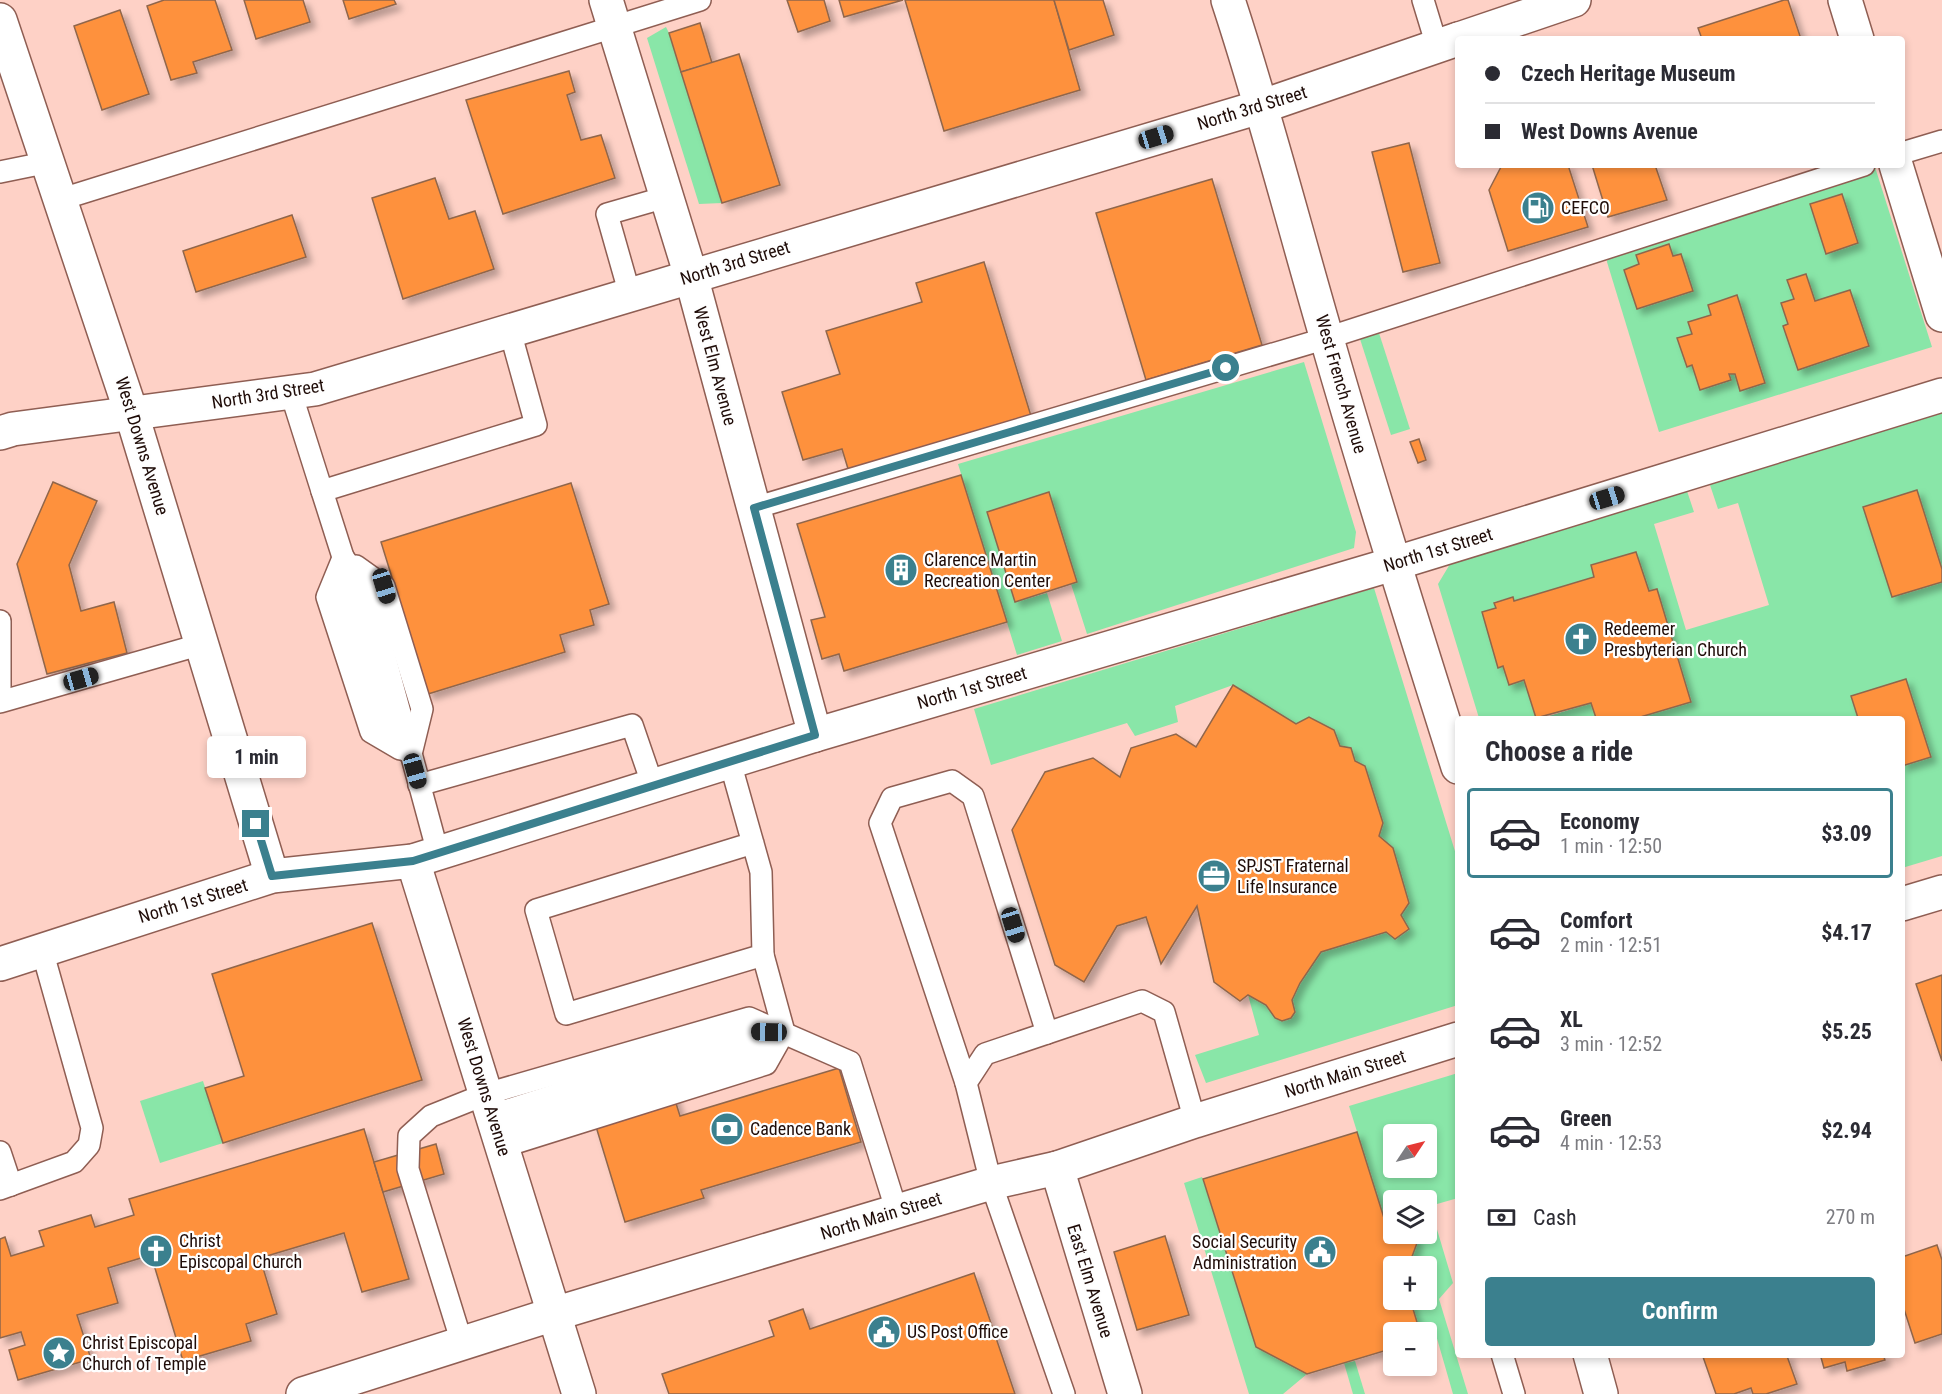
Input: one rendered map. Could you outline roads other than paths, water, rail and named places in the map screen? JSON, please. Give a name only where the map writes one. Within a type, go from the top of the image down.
[{"type":"street","name":"West French Avenue","points":[[1228,0],[1263,106],[1393,564],[1455,759]]},
{"type":"street","name":"North 3rd Street","points":[[1469,36],[1574,0]]},
{"type":"street","points":[[1845,0],[1856,36]]},
{"type":"street","name":"West Elm Avenue","points":[[610,13],[691,276],[815,735]]},
{"type":"street","name":"West Downs Avenue","points":[[0,20],[62,199],[132,415],[272,876]]},
{"type":"street","name":"North 3rd Street","points":[[0,433],[13,429],[315,389],[1263,106],[1451,42]]},
{"type":"street","points":[[1897,168],[1942,315]]},
{"type":"street","name":"North 1st Street","points":[[0,964],[272,876],[426,857],[815,735],[1393,564],[1942,395]]},
{"type":"street","name":"West Downs Avenue","points":[[426,857],[494,1122],[579,1394]]},
{"type":"street","points":[[1905,903],[1942,892]]},
{"type":"street","name":"North Main Street","points":[[303,1394],[554,1314],[991,1184],[1057,1168],[1194,1121],[1455,1040]]},
{"type":"street","name":"East Elm Avenue","points":[[1057,1168],[1125,1394]]},
{"type":"street","points":[[1591,1358],[1601,1394]]},
{"type":"lane","points":[[62,199],[610,13],[700,0]]},
{"type":"lane","points":[[1423,0],[1451,42]]},
{"type":"lane","points":[[1905,152],[1942,141]]},
{"type":"lane","points":[[0,172],[49,162]]},
{"type":"lane","points":[[754,508],[1327,338],[1855,168]]},
{"type":"lane","points":[[630,295],[607,214],[666,197]]},
{"type":"lane","points":[[322,491],[537,425],[510,331]]},
{"type":"lane","points":[[291,393],[343,558],[367,591],[419,785],[426,857]]},
{"type":"lane","points":[[343,558],[327,597],[371,732],[411,756]]},
{"type":"lane","points":[[0,621],[0,701],[202,644]]},
{"type":"lane","points":[[419,785],[632,725],[652,786]]},
{"type":"lane","points":[[462,1343],[408,1168],[409,1136],[431,1116],[494,1122],[766,1064],[784,1032],[763,955],[761,872],[730,762]]},
{"type":"lane","points":[[1047,1033],[973,796],[952,781],[892,798],[880,823],[966,1083],[991,1184],[1064,1394]]},
{"type":"lane","points":[[753,843],[536,910],[566,1014],[763,955]]},
{"type":"lane","points":[[0,1152],[5,1187],[74,1162],[89,1145],[92,1128],[42,950]]},
{"type":"lane","points":[[966,1083],[985,1054],[1142,1001],[1164,1012],[1194,1121]]},
{"type":"lane","points":[[494,1122],[753,1032],[784,1032],[850,1062],[897,1212]]},
{"type":"lane","points":[[1503,1358],[1514,1394]]},
{"type":"place","name":"CEFCO","points":[[1538,208]]},
{"type":"place","name":"Clarence Martin Recreation Center","points":[[901,570]]},
{"type":"place","name":"Redeemer Presbyterian Church","points":[[1581,639]]},
{"type":"place","name":"SPJST Fraternal Life Insurance","points":[[1214,876]]},
{"type":"place","name":"Cadence Bank","points":[[727,1129]]},
{"type":"place","name":"Christ Episcopal Church","points":[[156,1251]]},
{"type":"place","name":"Social Security Administration","points":[[1320,1252]]},
{"type":"place","name":"US Post Office","points":[[884,1332]]},
{"type":"place","name":"Christ Episcopal Church of Temple","points":[[59,1353]]}]
